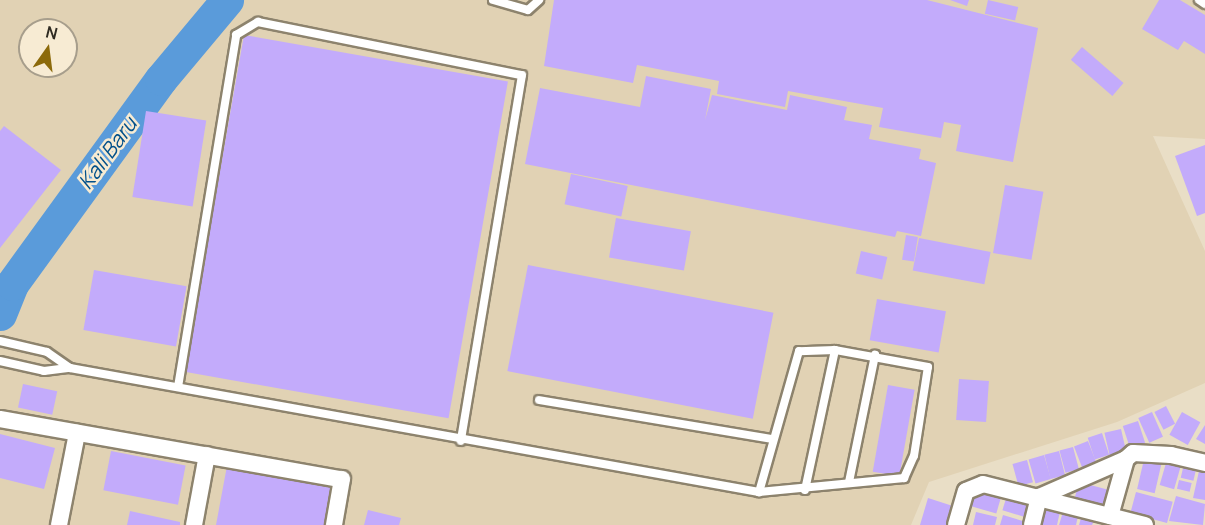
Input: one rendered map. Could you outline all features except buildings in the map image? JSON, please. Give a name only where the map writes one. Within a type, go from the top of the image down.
[{"type":"street","points":[[5,421],[342,479],[334,525]]},
{"type":"street","points":[[59,525],[77,433]]},
{"type":"street","points":[[1039,497],[1126,459],[1133,453],[1150,452],[1205,463]]},
{"type":"street","points":[[194,525],[207,455]]},
{"type":"street","points":[[1110,516],[1126,459]]},
{"type":"street","points":[[956,525],[961,502],[972,485],[982,484],[1145,525]]},
{"type":"street","points":[[1032,525],[1039,497]]},
{"type":"lane","points":[[493,0],[528,10],[538,0]]},
{"type":"lane","points":[[1199,0],[1205,4]]},
{"type":"lane","points":[[178,387],[236,35],[258,22],[522,75],[461,441]]},
{"type":"lane","points":[[4,342],[47,352],[70,368]]},
{"type":"lane","points":[[3,362],[44,371],[70,368],[461,441],[759,492],[904,478],[914,456],[928,367],[874,355],[836,350],[799,351],[772,439],[759,492]]},
{"type":"lane","points":[[805,489],[836,350]]},
{"type":"lane","points":[[849,482],[874,355]]},
{"type":"lane","points":[[539,400],[772,439]]},
{"type":"shaded area","points":[[0,0],[1205,0],[1205,139],[1153,136],[1205,251],[1205,383],[1117,422],[929,482],[911,525],[0,525]]},
{"type":"waterway","name":"Kali Baru","points":[[0,314],[12,284],[161,79],[227,0]]}]
